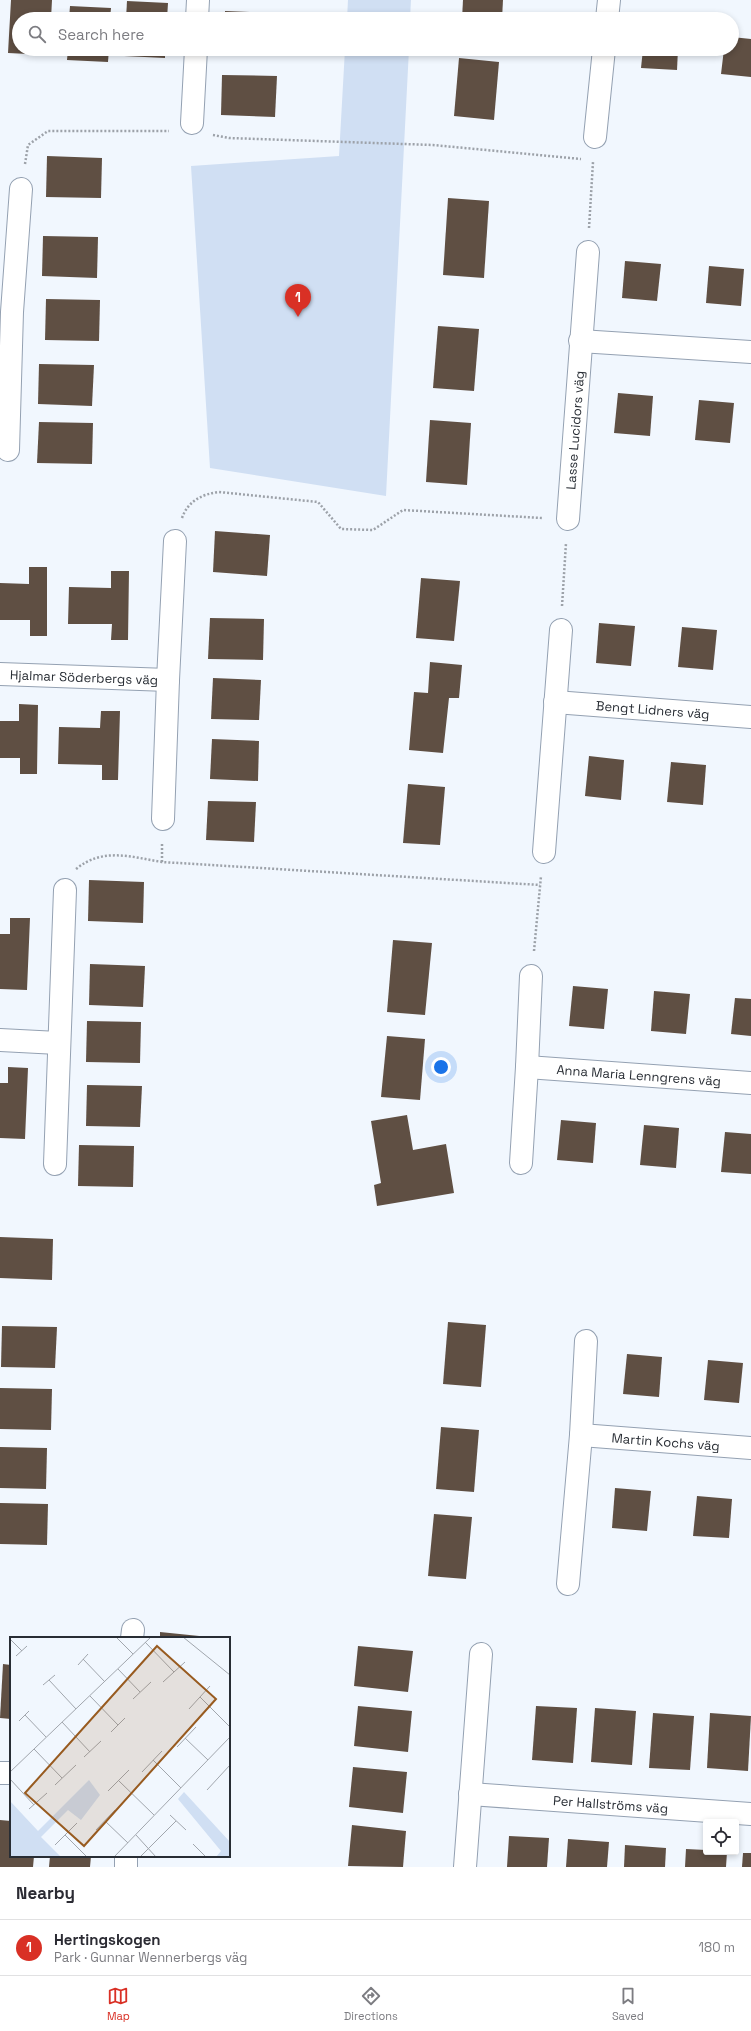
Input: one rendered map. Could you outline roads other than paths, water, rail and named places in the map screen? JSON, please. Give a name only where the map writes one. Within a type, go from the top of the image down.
[{"type":"street","points":[[197,12],[198,0]]},
{"type":"street","points":[[609,12],[610,0]]},
{"type":"street","points":[[196,56],[196,127]]},
{"type":"street","points":[[595,137],[603,56]]},
{"type":"street","points":[[8,450],[6,312],[21,189]]},
{"type":"street","name":"Lasse Lucidors väg","points":[[568,519],[580,341],[588,252]]},
{"type":"street","points":[[580,341],[751,352]]},
{"type":"street","name":"Hjalmar Söderbergs väg","points":[[163,819],[175,541]]},
{"type":"street","points":[[544,852],[561,630]]},
{"type":"street","name":"Hjalmar Söderbergs väg","points":[[0,674],[168,680]]},
{"type":"street","name":"Bengt Lidners väg","points":[[555,702],[751,717]]},
{"type":"street","points":[[55,1164],[58,1043],[65,890]]},
{"type":"street","points":[[520,1163],[527,1067],[531,976]]},
{"type":"street","points":[[0,1040],[58,1043]]},
{"type":"street","name":"Anna Maria Lenngrens väg","points":[[527,1067],[751,1083]]},
{"type":"street","points":[[568,1584],[581,1435],[586,1341]]},
{"type":"street","name":"Martin Kochs väg","points":[[581,1435],[751,1448]]},
{"type":"street","points":[[465,1867],[481,1654]]},
{"type":"street","points":[[0,1773],[10,1774]]},
{"type":"street","name":"Per Hallströms väg","points":[[470,1794],[751,1814]]},
{"type":"place","name":"Hertingskogen","points":[[298,317]]}]
